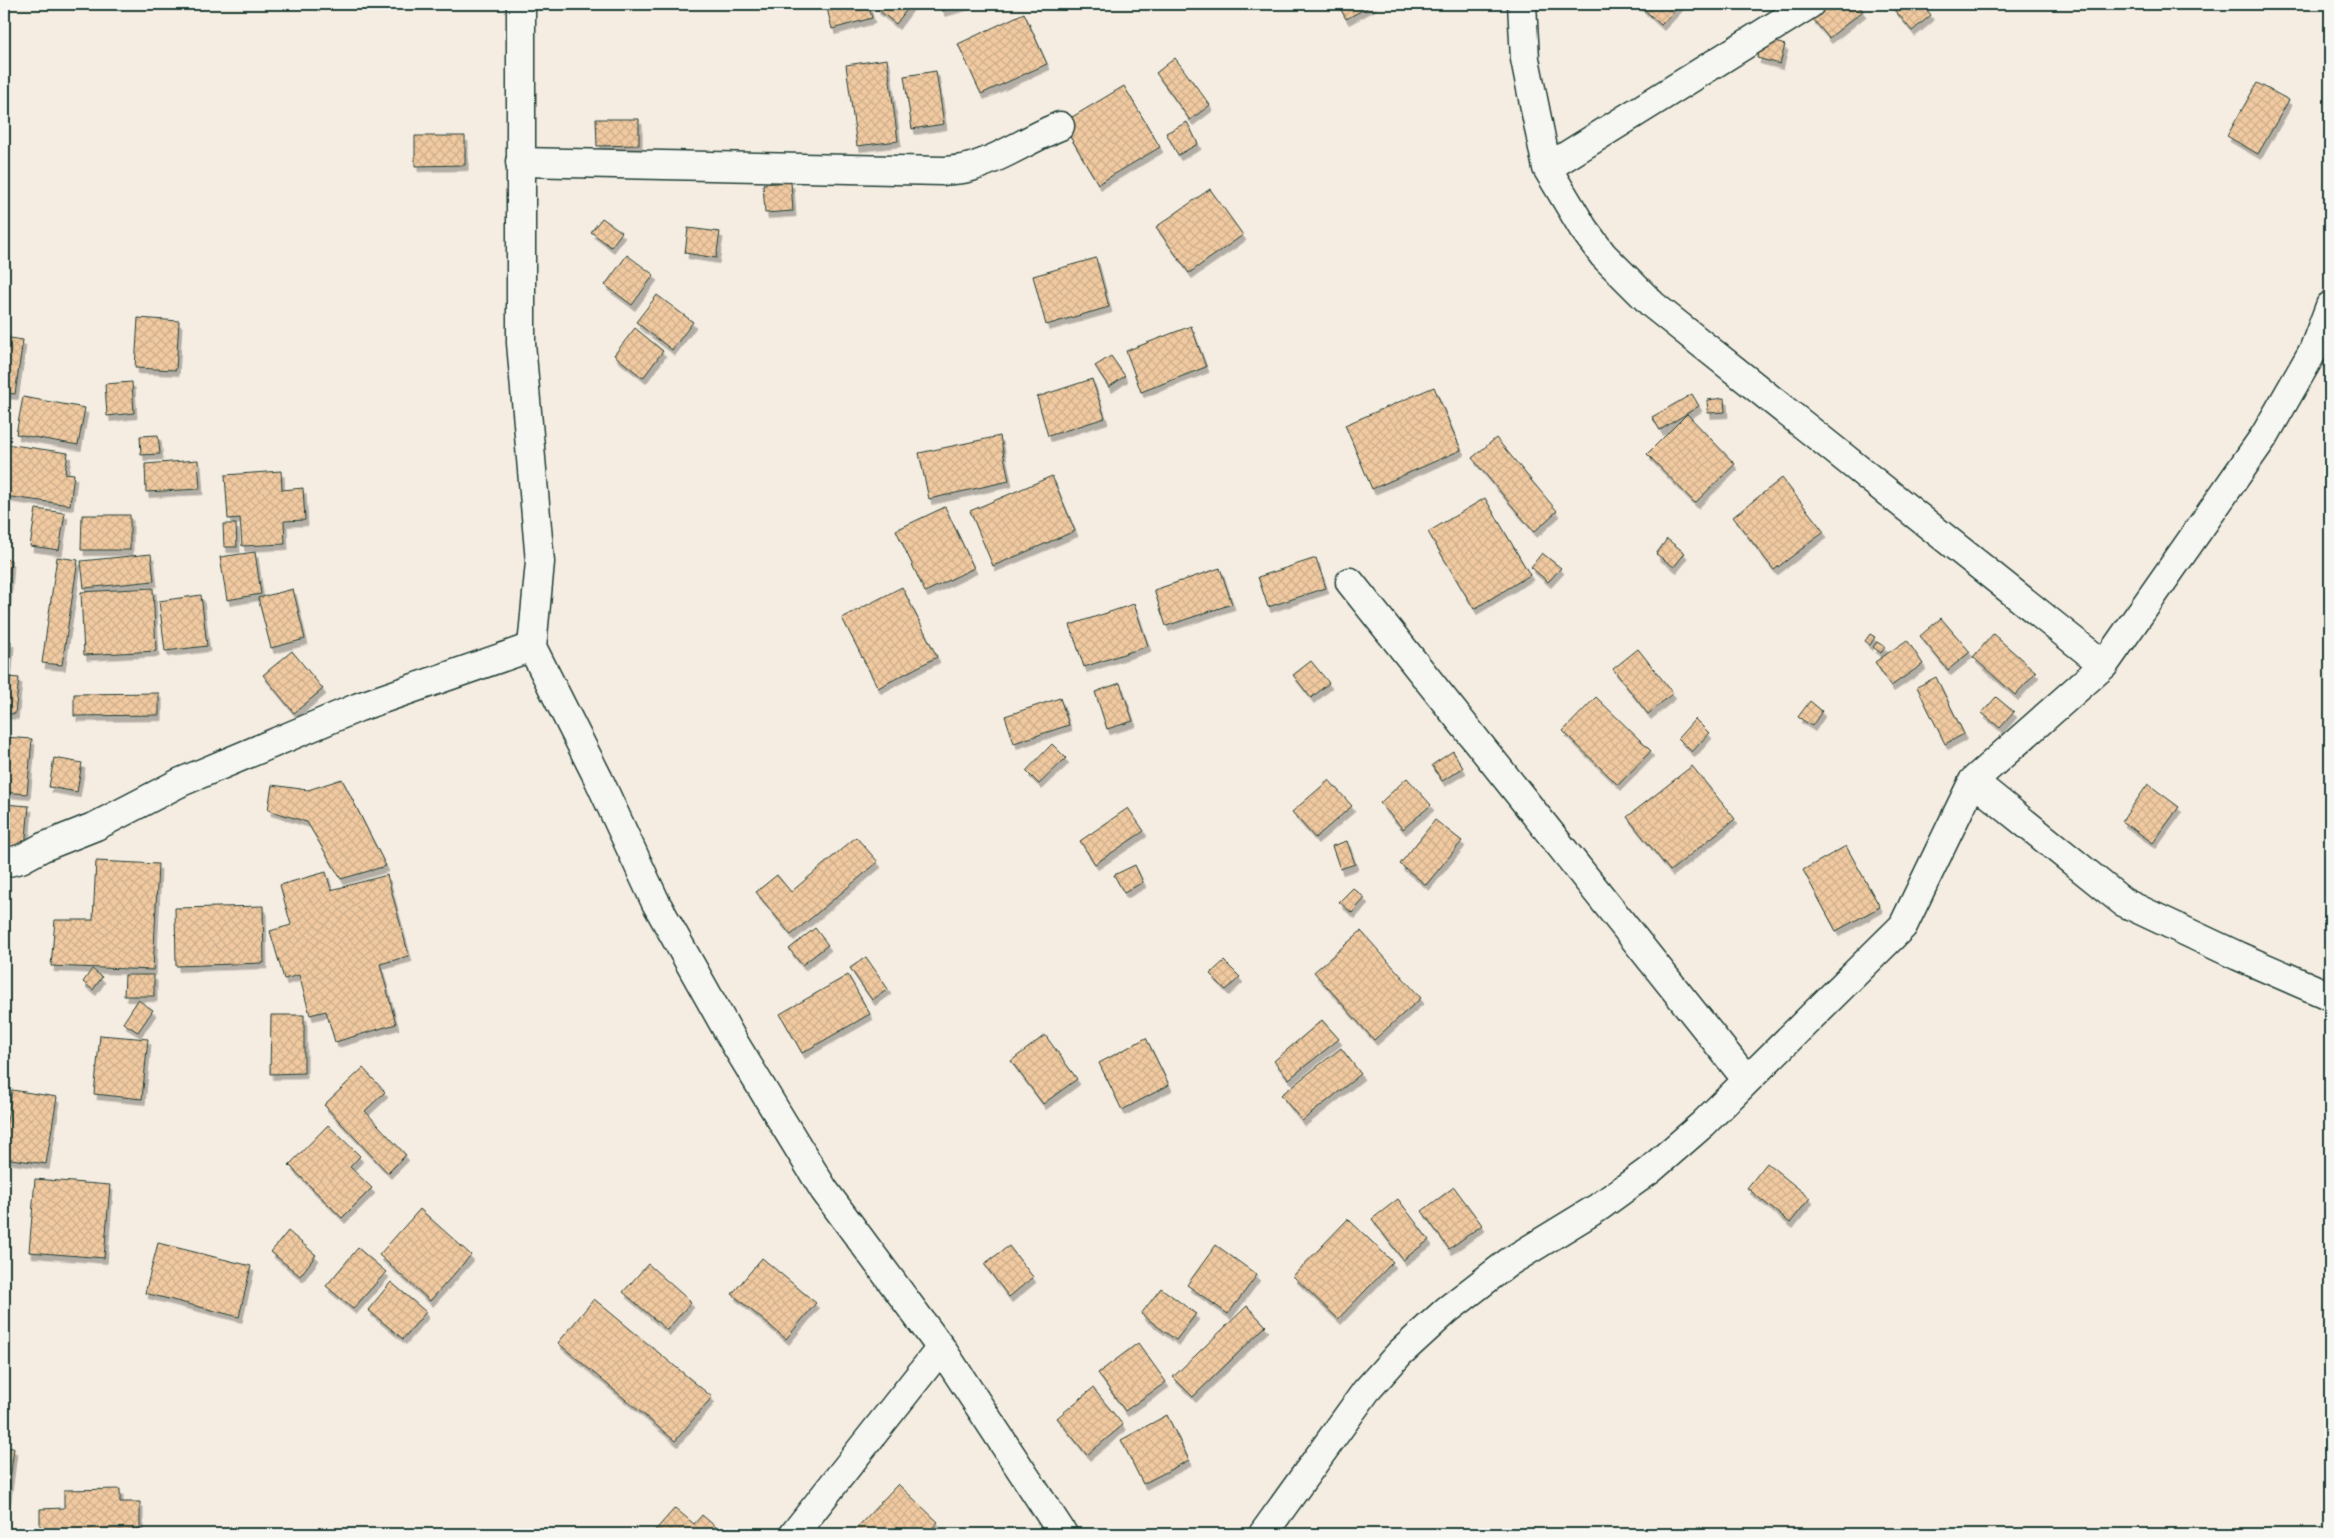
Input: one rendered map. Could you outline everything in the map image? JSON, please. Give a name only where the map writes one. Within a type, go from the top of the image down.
[{"type":"street","points":[[521,4],[521,342],[540,562],[532,647],[598,778],[656,903],[735,1044],[824,1190],[941,1348],[1063,1534]]},
{"type":"street","points":[[1522,4],[1525,59],[1547,168],[1583,228],[1603,255],[1653,305],[2104,665]]},
{"type":"street","points":[[1547,168],[1810,4]]},
{"type":"street","points":[[520,162],[943,171],[968,168],[987,162],[1035,136],[1060,126]]},
{"type":"street","points":[[1263,1534],[1366,1390],[1427,1328],[1509,1262],[1599,1208],[1650,1170],[1702,1124],[1903,926],[1973,781],[2104,665],[2265,435],[2313,351],[2330,306]]},
{"type":"street","points":[[1350,582],[1747,1080]]},
{"type":"street","points":[[4,862],[21,859],[43,847],[96,826],[181,782],[359,707],[532,647]]},
{"type":"street","points":[[1973,781],[2123,902],[2238,956],[2330,996]]},
{"type":"street","points":[[794,1534],[941,1348]]},
{"type":"building","points":[[826,4],[868,4],[872,18],[832,29]]},
{"type":"building","points":[[880,4],[911,4],[896,24],[876,8]]},
{"type":"building","points":[[940,4],[967,4],[942,11]]},
{"type":"building","points":[[1338,4],[1374,4],[1346,19]]},
{"type":"building","points":[[1638,4],[1681,4],[1661,25]]},
{"type":"building","points":[[1830,4],[1857,4],[1863,11],[1829,38],[1812,18]]},
{"type":"building","points":[[1890,4],[1922,4],[1931,15],[1912,31]]},
{"type":"building","points":[[1024,13],[1047,64],[981,94],[958,44]]},
{"type":"building","points":[[1763,38],[1785,45],[1780,64],[1757,58]]},
{"type":"building","points":[[1175,58],[1210,105],[1190,120],[1156,73]]},
{"type":"building","points":[[887,59],[898,141],[857,146],[846,65]]},
{"type":"building","points":[[936,71],[944,124],[912,129],[904,76]]},
{"type":"building","points":[[2257,83],[2289,100],[2258,154],[2227,136]]},
{"type":"building","points":[[1124,86],[1160,147],[1098,184],[1062,123]]},
{"type":"building","points":[[596,119],[639,119],[639,145],[597,146]]},
{"type":"building","points":[[1187,122],[1198,144],[1178,155],[1166,133]]},
{"type":"building","points":[[415,136],[465,136],[465,165],[415,166]]},
{"type":"building","points":[[791,182],[793,211],[765,213],[763,184]]},
{"type":"building","points":[[1210,189],[1243,235],[1189,273],[1156,227]]},
{"type":"building","points":[[602,218],[622,232],[611,247],[591,232]]},
{"type":"building","points":[[688,228],[720,232],[716,258],[685,253]]},
{"type":"building","points":[[627,255],[654,275],[632,305],[605,285]]},
{"type":"building","points":[[1096,258],[1109,307],[1046,325],[1033,276]]},
{"type":"building","points":[[657,295],[693,322],[672,350],[636,322]]},
{"type":"building","points":[[138,318],[179,321],[176,370],[135,368]]},
{"type":"building","points":[[1191,326],[1206,367],[1141,392],[1126,351]]},
{"type":"building","points":[[635,328],[663,351],[643,378],[614,355]]},
{"type":"building","points":[[4,337],[23,340],[15,394],[4,393]]},
{"type":"building","points":[[1111,356],[1125,376],[1109,387],[1095,366]]},
{"type":"building","points":[[1092,379],[1105,418],[1048,436],[1037,397]]},
{"type":"building","points":[[132,382],[134,413],[107,416],[105,384]]},
{"type":"building","points":[[1434,387],[1461,450],[1372,489],[1345,425]]},
{"type":"building","points":[[1692,394],[1699,406],[1660,430],[1652,417]]},
{"type":"building","points":[[23,397],[85,408],[78,445],[16,434]]},
{"type":"building","points":[[1724,398],[1725,412],[1708,413],[1707,400]]},
{"type":"building","points":[[1687,414],[1735,464],[1695,503],[1647,454]]},
{"type":"building","points":[[158,435],[160,454],[141,455],[140,436]]},
{"type":"building","points":[[1000,436],[1009,481],[929,499],[919,453]]},
{"type":"building","points":[[1496,438],[1557,511],[1534,532],[1472,458]]},
{"type":"building","points":[[6,444],[68,453],[65,473],[74,474],[70,505],[4,496]]},
{"type":"building","points":[[198,460],[200,489],[146,492],[145,464]]},
{"type":"building","points":[[281,471],[282,490],[303,488],[305,520],[284,521],[285,544],[242,546],[240,518],[228,519],[225,475]]},
{"type":"building","points":[[1052,476],[1075,531],[993,566],[970,511]]},
{"type":"building","points":[[1782,478],[1824,532],[1774,570],[1733,517]]},
{"type":"building","points":[[1485,498],[1530,575],[1474,609],[1428,532]]},
{"type":"building","points":[[945,507],[974,568],[925,592],[896,530]]},
{"type":"building","points":[[36,509],[65,513],[59,550],[30,546]]},
{"type":"building","points":[[82,515],[130,515],[130,550],[81,550]]},
{"type":"building","points":[[223,524],[236,524],[237,547],[224,547]]},
{"type":"building","points":[[1667,539],[1685,553],[1674,567],[1656,554]]},
{"type":"building","points":[[255,552],[261,594],[227,600],[220,557]]},
{"type":"building","points":[[1542,553],[1561,568],[1548,582],[1531,567]]},
{"type":"building","points":[[151,554],[154,581],[84,588],[81,561]]},
{"type":"building","points":[[57,557],[78,560],[62,665],[42,663]]},
{"type":"building","points":[[1316,558],[1326,588],[1268,607],[1258,577]]},
{"type":"building","points":[[4,559],[11,560],[7,610],[4,610]]},
{"type":"building","points":[[1220,568],[1232,604],[1166,626],[1154,590]]},
{"type":"building","points":[[902,587],[937,657],[878,688],[842,618]]},
{"type":"building","points":[[153,588],[156,651],[84,655],[81,592]]},
{"type":"building","points":[[293,589],[305,639],[271,648],[258,598]]},
{"type":"building","points":[[201,595],[207,646],[165,651],[159,601]]},
{"type":"building","points":[[1134,604],[1148,646],[1084,667],[1070,625]]},
{"type":"building","points":[[1941,618],[1970,652],[1948,670],[1920,636]]},
{"type":"building","points":[[1870,634],[1875,637],[1870,645],[1865,641]]},
{"type":"building","points":[[1993,634],[2036,672],[2015,695],[1973,657]]},
{"type":"building","points":[[1907,640],[1923,664],[1891,686],[1875,662]]},
{"type":"building","points":[[4,641],[11,641],[8,677],[19,678],[15,714],[4,713]]},
{"type":"building","points":[[1877,642],[1885,647],[1881,653],[1873,647]]},
{"type":"building","points":[[1638,649],[1673,693],[1648,714],[1613,669]]},
{"type":"building","points":[[292,651],[323,689],[294,713],[263,675]]},
{"type":"building","points":[[1311,661],[1329,683],[1311,698],[1293,675]]},
{"type":"building","points":[[1936,677],[1964,734],[1945,744],[1917,687]]},
{"type":"building","points":[[1120,683],[1133,721],[1107,729],[1095,692]]},
{"type":"building","points":[[159,693],[159,715],[74,716],[74,694]]},
{"type":"building","points":[[1596,697],[1651,751],[1618,785],[1563,731]]},
{"type":"building","points":[[1996,697],[2014,712],[2000,728],[1982,713]]},
{"type":"building","points":[[1060,698],[1069,725],[1014,743],[1005,716]]},
{"type":"building","points":[[1810,701],[1822,711],[1812,726],[1798,717]]},
{"type":"building","points":[[1695,719],[1709,733],[1692,752],[1678,738]]},
{"type":"building","points":[[4,737],[32,739],[27,794],[4,792]]},
{"type":"building","points":[[1052,744],[1066,758],[1039,784],[1026,771]]},
{"type":"building","points":[[1453,751],[1463,768],[1442,781],[1432,765]]},
{"type":"building","points":[[54,758],[82,763],[77,792],[49,787]]},
{"type":"building","points":[[1692,766],[1735,819],[1670,871],[1627,817]]},
{"type":"building","points":[[1407,778],[1431,805],[1403,829],[1380,803]]},
{"type":"building","points":[[342,779],[386,866],[341,879],[307,822],[268,810],[272,785],[308,790]]},
{"type":"building","points":[[1329,780],[1352,806],[1315,838],[1292,812]]},
{"type":"building","points":[[2148,784],[2179,807],[2153,843],[2122,821]]},
{"type":"building","points":[[4,804],[29,806],[24,858],[4,857]]},
{"type":"building","points":[[1128,808],[1144,831],[1095,864],[1080,841]]},
{"type":"building","points":[[1435,820],[1462,841],[1426,885],[1400,864]]},
{"type":"building","points":[[856,837],[878,862],[791,935],[756,892],[777,875],[791,892]]},
{"type":"building","points":[[1347,841],[1355,864],[1340,869],[1332,846]]},
{"type":"building","points":[[1846,846],[1880,907],[1836,931],[1803,870]]},
{"type":"building","points":[[96,861],[158,864],[153,970],[51,966],[55,920],[93,920]]},
{"type":"building","points":[[1135,865],[1143,882],[1124,893],[1114,875]]},
{"type":"building","points":[[326,872],[331,890],[387,875],[409,956],[380,964],[396,1024],[335,1042],[326,1011],[310,1015],[299,975],[284,979],[270,931],[291,925],[280,885]]},
{"type":"building","points":[[1353,888],[1365,898],[1352,913],[1339,902]]},
{"type":"building","points":[[263,906],[264,963],[176,966],[175,908]]},
{"type":"building","points":[[815,928],[828,945],[802,965],[789,949]]},
{"type":"building","points":[[1361,931],[1421,998],[1374,1040],[1314,972]]},
{"type":"building","points":[[866,957],[888,989],[872,1000],[850,968]]},
{"type":"building","points":[[1224,961],[1240,977],[1226,990],[1210,974]]},
{"type":"building","points":[[92,969],[102,977],[93,990],[83,982]]},
{"type":"building","points":[[125,975],[154,975],[154,996],[124,996]]},
{"type":"building","points":[[848,975],[870,1014],[802,1053],[780,1014]]},
{"type":"building","points":[[138,1000],[153,1010],[138,1032],[123,1023]]},
{"type":"building","points":[[271,1015],[304,1015],[304,1073],[270,1074]]},
{"type":"building","points":[[1322,1020],[1339,1039],[1289,1079],[1274,1061]]},
{"type":"building","points":[[100,1035],[148,1039],[142,1099],[94,1094]]},
{"type":"building","points":[[1045,1035],[1077,1079],[1043,1104],[1011,1061]]},
{"type":"building","points":[[1146,1038],[1169,1085],[1122,1110],[1099,1063]]},
{"type":"building","points":[[1341,1048],[1361,1074],[1302,1121],[1281,1095]]},
{"type":"building","points":[[363,1068],[385,1092],[365,1111],[406,1155],[388,1173],[324,1105]]},
{"type":"building","points":[[12,1090],[57,1097],[46,1164],[4,1158],[4,1140]]},
{"type":"building","points":[[328,1125],[360,1156],[350,1167],[372,1188],[342,1218],[289,1165]]},
{"type":"building","points":[[1767,1163],[1810,1198],[1790,1223],[1747,1188]]},
{"type":"building","points":[[35,1179],[110,1185],[104,1258],[29,1252]]},
{"type":"building","points":[[1454,1187],[1482,1225],[1449,1249],[1422,1211]]},
{"type":"building","points":[[1398,1199],[1429,1240],[1403,1260],[1372,1219]]},
{"type":"building","points":[[420,1209],[471,1255],[430,1301],[379,1255]]},
{"type":"building","points":[[1348,1219],[1393,1262],[1338,1319],[1293,1276]]},
{"type":"building","points":[[288,1231],[316,1255],[300,1276],[271,1252]]},
{"type":"building","points":[[158,1243],[251,1266],[239,1317],[145,1293]]},
{"type":"building","points":[[1216,1245],[1257,1275],[1228,1314],[1187,1285]]},
{"type":"building","points":[[1009,1246],[1033,1277],[1009,1297],[984,1264]]},
{"type":"building","points":[[358,1248],[386,1272],[353,1309],[326,1286]]},
{"type":"building","points":[[762,1258],[816,1303],[786,1339],[732,1294]]},
{"type":"building","points":[[648,1264],[691,1302],[667,1330],[623,1292]]},
{"type":"building","points":[[391,1282],[426,1312],[403,1339],[368,1310]]},
{"type":"building","points":[[1161,1288],[1196,1314],[1176,1340],[1141,1314]]},
{"type":"building","points":[[594,1299],[712,1397],[675,1441],[558,1343]]},
{"type":"building","points":[[1247,1306],[1266,1326],[1193,1397],[1173,1377]]},
{"type":"building","points":[[1138,1343],[1166,1382],[1125,1411],[1098,1373]]},
{"type":"building","points":[[1093,1388],[1123,1425],[1087,1455],[1057,1418]]},
{"type":"building","points":[[1167,1415],[1189,1460],[1143,1484],[1121,1440]]},
{"type":"building","points":[[4,1447],[14,1448],[7,1503],[4,1503]]},
{"type":"building","points":[[898,1484],[938,1522],[927,1534],[851,1534]]},
{"type":"building","points":[[120,1489],[120,1502],[140,1502],[140,1534],[40,1534],[40,1509],[64,1508],[64,1490]]},
{"type":"building","points":[[675,1508],[694,1524],[702,1515],[724,1534],[652,1534]]}]
